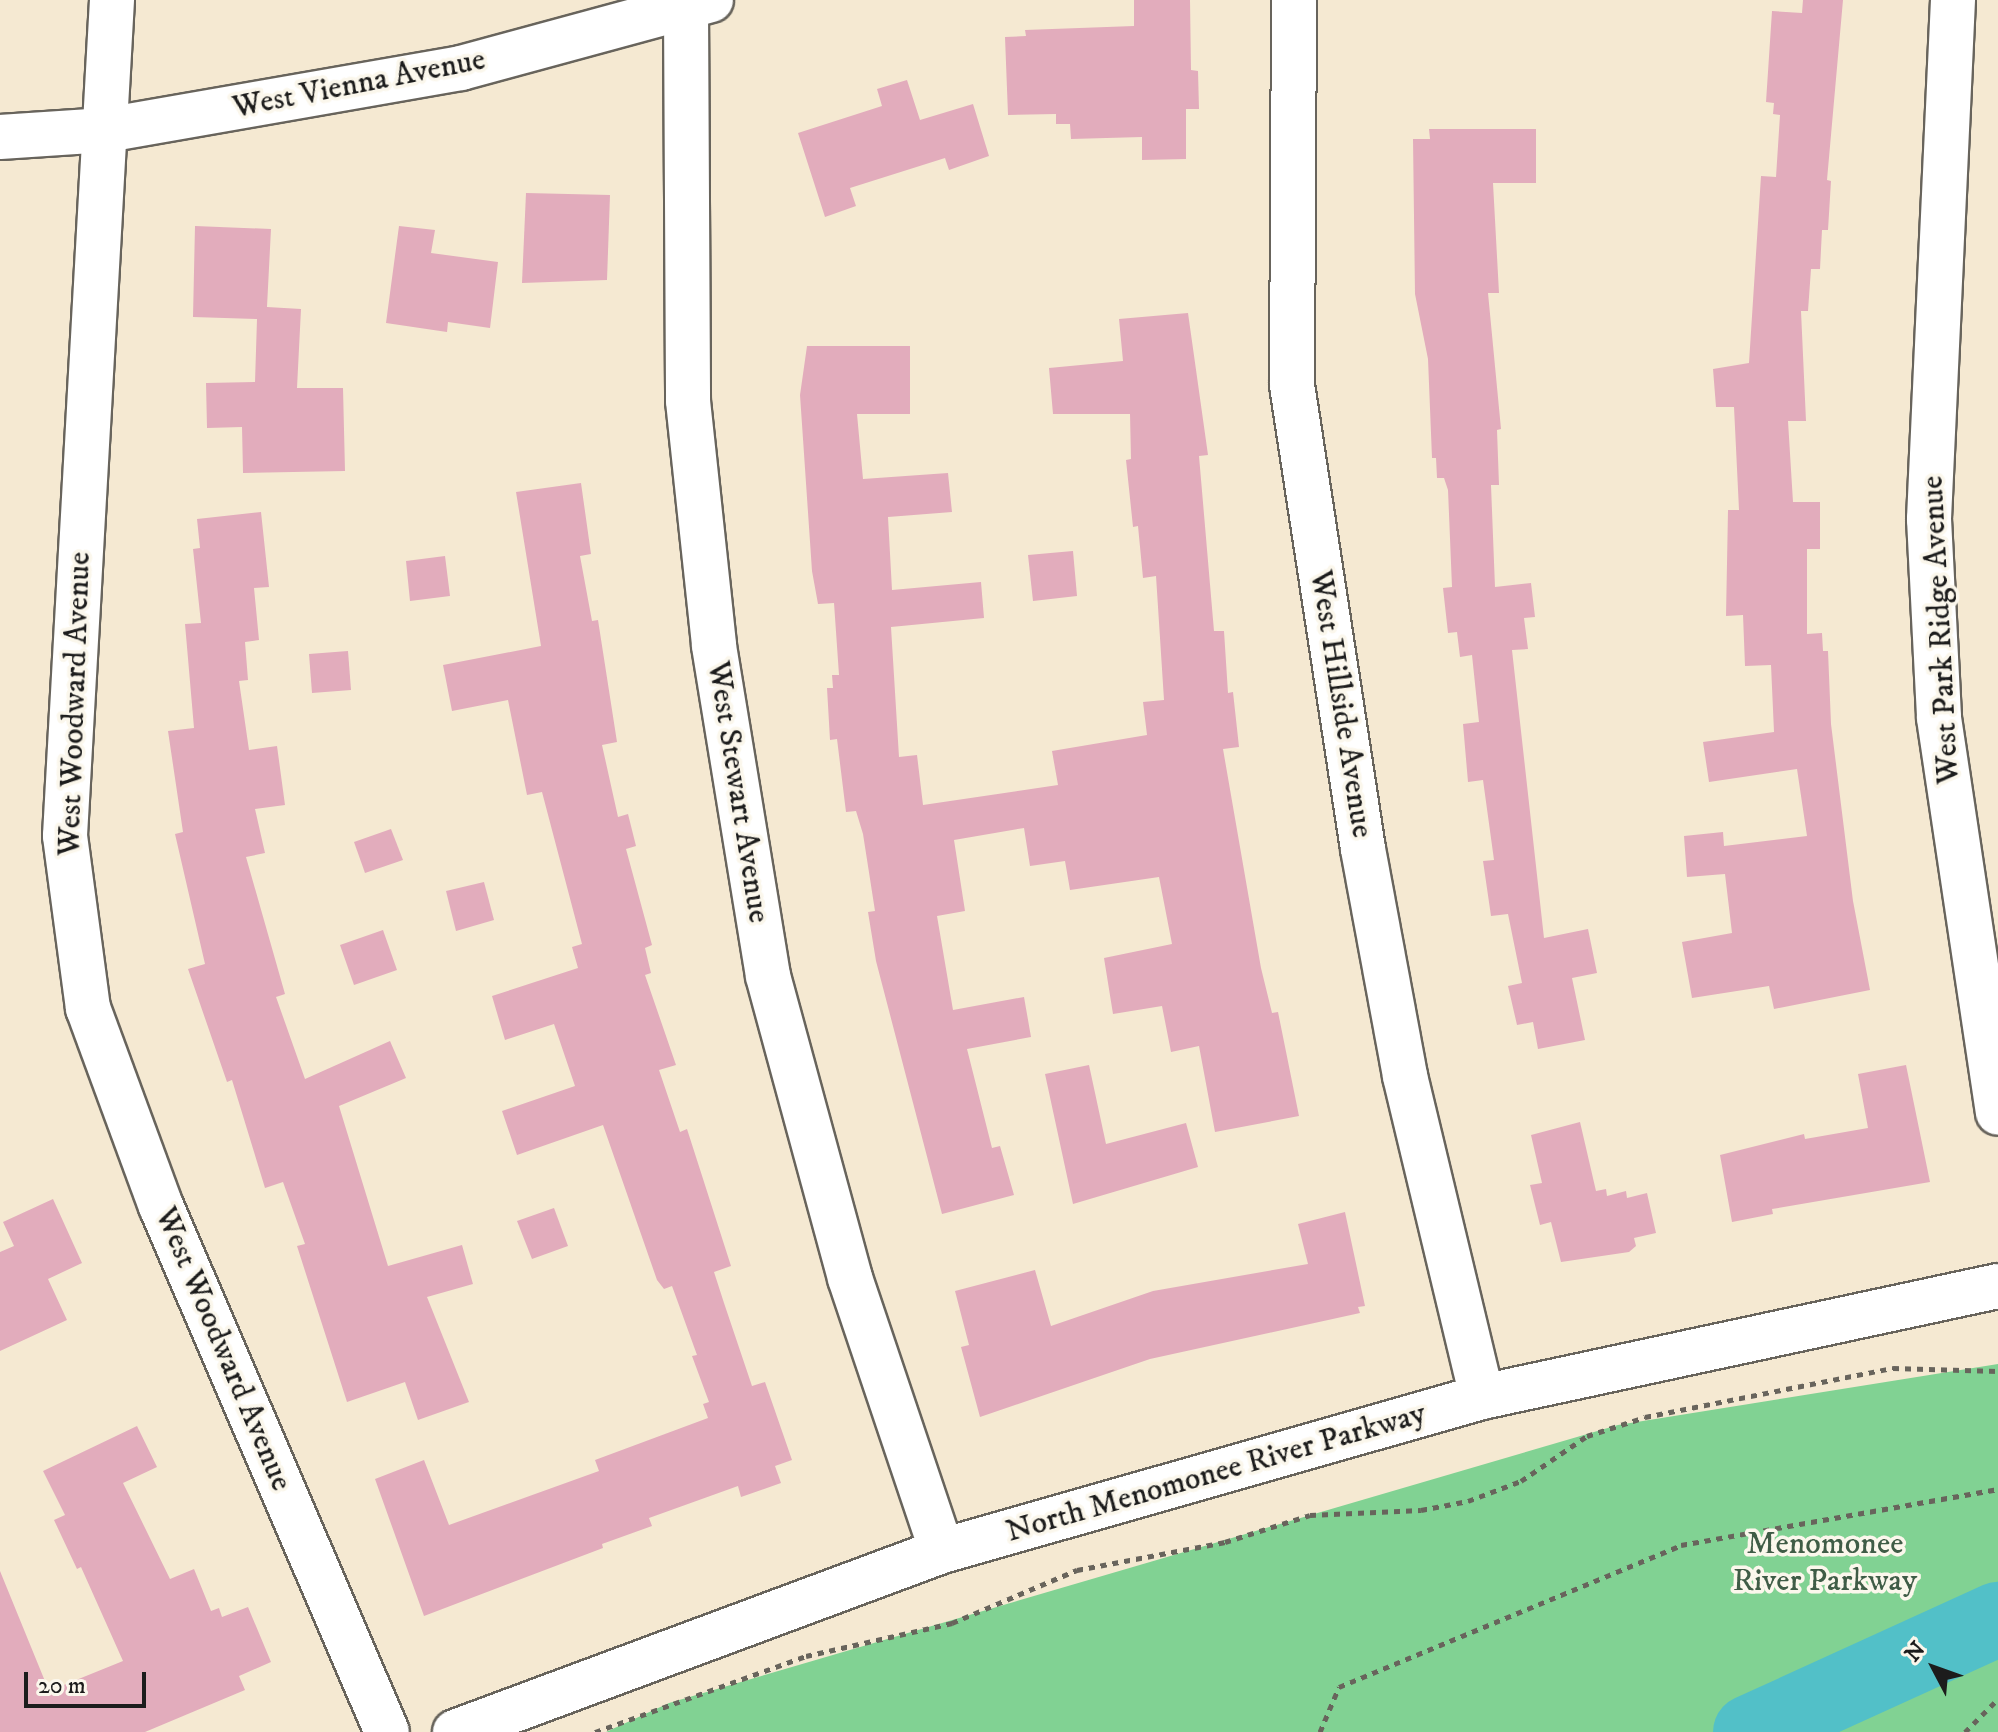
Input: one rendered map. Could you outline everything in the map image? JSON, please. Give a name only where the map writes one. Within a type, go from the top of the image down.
[{"type":"street","name":"West Woodward Avenue","points":[[112,0],[65,836],[88,1008],[161,1206],[387,1732]]},
{"type":"street","name":"West Hillside Avenue","points":[[1294,0],[1292,385],[1363,849],[1405,1076],[1482,1397]]},
{"type":"street","name":"West Park Ridge Avenue","points":[[1953,0],[1929,519],[1939,718],[1998,1113]]},
{"type":"street","name":"West Vienna Avenue","points":[[0,137],[106,130],[461,68],[698,4]]},
{"type":"street","name":"West Stewart Avenue","points":[[698,4],[688,401],[714,646],[768,976],[850,1278],[942,1551]]},
{"type":"street","name":"North Menomonee River Parkway","points":[[455,1732],[942,1551],[1482,1397],[1998,1286]]},
{"type":"path","points":[[595,1732],[806,1656],[952,1623],[1077,1570],[1225,1542],[1310,1515],[1421,1510],[1468,1501],[1521,1481],[1587,1436],[1645,1417],[1893,1368],[1998,1371]]},
{"type":"path","points":[[1320,1732],[1339,1687],[1681,1545],[1998,1489]]},
{"type":"path","points":[[1965,1732],[1998,1699]]},
{"type":"green space","name":"Menomonee River Parkway","points":[[1998,1364],[1998,1732],[606,1732],[669,1703],[1618,1425]]},
{"type":"building","points":[[1134,0],[1190,0],[1191,70],[1198,71],[1199,109],[1186,109],[1186,159],[1142,160],[1142,137],[1071,139],[1070,124],[1056,124],[1056,114],[1008,115],[1005,37],[1026,36],[1025,30],[1134,26]]},
{"type":"building","points":[[1803,0],[1843,0],[1827,180],[1831,181],[1828,230],[1822,230],[1820,269],[1811,269],[1808,311],[1801,311],[1806,421],[1788,421],[1793,502],[1820,502],[1820,549],[1807,549],[1807,634],[1822,633],[1823,651],[1828,651],[1831,724],[1853,901],[1870,990],[1774,1009],[1769,986],[1692,998],[1682,942],[1732,933],[1725,874],[1687,877],[1684,836],[1723,832],[1724,846],[1807,836],[1797,769],[1709,782],[1703,742],[1774,732],[1771,665],[1745,666],[1743,615],[1726,616],[1728,510],[1739,510],[1734,407],[1716,407],[1713,369],[1749,363],[1761,176],[1776,177],[1780,115],[1773,114],[1774,103],[1766,102],[1772,11],[1802,13]]},
{"type":"building","points":[[907,80],[920,120],[973,104],[989,156],[949,170],[945,158],[850,188],[856,206],[825,217],[798,133],[882,106],[877,89]]},
{"type":"building","points":[[1429,129],[1536,129],[1536,183],[1493,183],[1499,293],[1488,293],[1501,429],[1497,430],[1499,485],[1491,485],[1495,587],[1531,583],[1535,617],[1524,618],[1528,649],[1512,650],[1544,938],[1588,929],[1597,973],[1572,978],[1585,1040],[1538,1049],[1533,1022],[1517,1025],[1508,986],[1522,983],[1508,914],[1491,916],[1483,861],[1494,860],[1483,780],[1468,782],[1463,724],[1479,722],[1472,655],[1460,657],[1457,632],[1448,633],[1443,588],[1452,587],[1448,490],[1444,478],[1437,478],[1436,458],[1432,458],[1428,359],[1415,294],[1413,139],[1430,139]]},
{"type":"building","points":[[526,193],[610,195],[607,280],[522,283]]},
{"type":"building","points":[[195,226],[271,229],[267,307],[301,309],[297,388],[343,388],[345,471],[243,473],[242,427],[207,428],[206,383],[255,382],[257,319],[193,317]]},
{"type":"building","points":[[399,226],[435,230],[431,253],[498,262],[490,328],[448,322],[447,332],[386,323]]},
{"type":"building","points":[[1188,313],[1208,455],[1199,456],[1214,631],[1224,631],[1228,693],[1233,692],[1239,747],[1223,749],[1261,968],[1272,1013],[1278,1012],[1299,1116],[1215,1132],[1199,1046],[1171,1052],[1162,1006],[1113,1014],[1104,958],[1172,944],[1159,877],[1070,890],[1065,861],[1030,866],[1024,828],[954,840],[965,911],[937,916],[953,1010],[1024,997],[1031,1037],[967,1049],[992,1148],[1000,1146],[1014,1195],[942,1214],[876,961],[868,912],[875,911],[863,834],[856,811],[846,812],[837,739],[830,740],[827,688],[833,688],[832,675],[839,675],[834,603],[818,604],[812,571],[800,395],[807,346],[910,346],[910,414],[857,414],[863,479],[948,473],[952,512],[888,517],[892,590],[981,582],[984,618],[891,627],[899,757],[917,755],[923,805],[1058,785],[1052,751],[1147,735],[1143,702],[1164,700],[1156,576],[1143,578],[1138,526],[1133,527],[1126,460],[1131,459],[1130,414],[1053,414],[1049,368],[1123,361],[1119,319]]},
{"type":"building","points":[[581,483],[591,554],[580,556],[592,621],[598,620],[617,742],[602,745],[618,817],[628,814],[636,846],[626,849],[652,945],[645,948],[651,973],[645,975],[676,1065],[659,1070],[680,1132],[687,1129],[731,1266],[714,1272],[752,1386],[765,1382],[792,1460],[775,1466],[781,1483],[741,1497],[738,1486],[649,1518],[652,1526],[602,1544],[603,1548],[424,1616],[375,1479],[424,1460],[449,1525],[599,1471],[595,1460],[708,1418],[703,1404],[709,1402],[692,1356],[697,1355],[672,1286],[664,1289],[657,1280],[603,1125],[517,1155],[502,1111],[575,1086],[554,1024],[505,1040],[492,996],[578,968],[572,947],[582,944],[542,792],[527,795],[508,700],[452,711],[443,665],[541,646],[516,492]]},
{"type":"building","points":[[261,512],[269,587],[254,588],[259,640],[245,642],[248,680],[239,681],[249,750],[277,746],[285,805],[255,809],[265,853],[246,857],[285,994],[276,997],[305,1079],[390,1041],[406,1078],[339,1106],[388,1266],[462,1245],[473,1284],[427,1297],[469,1402],[418,1420],[405,1382],[347,1402],[297,1246],[305,1244],[283,1182],[265,1188],[232,1080],[227,1082],[188,969],[205,964],[175,834],[183,832],[168,731],[194,728],[185,624],[201,623],[193,549],[200,548],[197,519]]},
{"type":"building","points":[[1073,551],[1077,596],[1033,601],[1028,555]]},
{"type":"building","points":[[445,556],[450,596],[410,601],[406,561]]},
{"type":"building","points":[[348,651],[351,690],[312,693],[309,654]]},
{"type":"building","points":[[391,829],[403,860],[365,873],[354,842]]},
{"type":"building","points":[[484,882],[494,920],[456,931],[446,891]]},
{"type":"building","points":[[383,930],[397,970],[354,985],[340,945]]},
{"type":"building","points":[[1089,1065],[1106,1144],[1186,1123],[1198,1167],[1073,1204],[1045,1074]]},
{"type":"building","points":[[1906,1065],[1930,1182],[1772,1209],[1773,1214],[1732,1222],[1720,1155],[1804,1134],[1805,1139],[1868,1128],[1858,1074]]},
{"type":"building","points":[[1580,1122],[1596,1191],[1606,1189],[1607,1196],[1626,1191],[1627,1198],[1647,1193],[1656,1233],[1634,1238],[1636,1246],[1629,1252],[1561,1262],[1551,1222],[1540,1225],[1530,1185],[1542,1183],[1531,1135]]},
{"type":"building","points":[[53,1199],[82,1263],[48,1279],[67,1320],[0,1351],[0,1252],[14,1246],[3,1222]]},
{"type":"building","points":[[554,1208],[568,1246],[532,1259],[517,1221]]},
{"type":"building","points":[[1345,1212],[1365,1306],[1358,1307],[1360,1313],[1150,1359],[980,1417],[961,1347],[969,1345],[955,1291],[1035,1270],[1051,1326],[1153,1291],[1308,1264],[1298,1224]]},
{"type":"building","points":[[137,1426],[157,1467],[123,1483],[170,1579],[194,1569],[211,1611],[219,1608],[222,1617],[248,1607],[271,1662],[239,1676],[245,1690],[145,1732],[0,1732],[0,1571],[49,1691],[123,1661],[81,1567],[77,1569],[54,1520],[65,1515],[43,1471]]},
{"type":"waterway","points":[[1750,1732],[1998,1619]]}]
